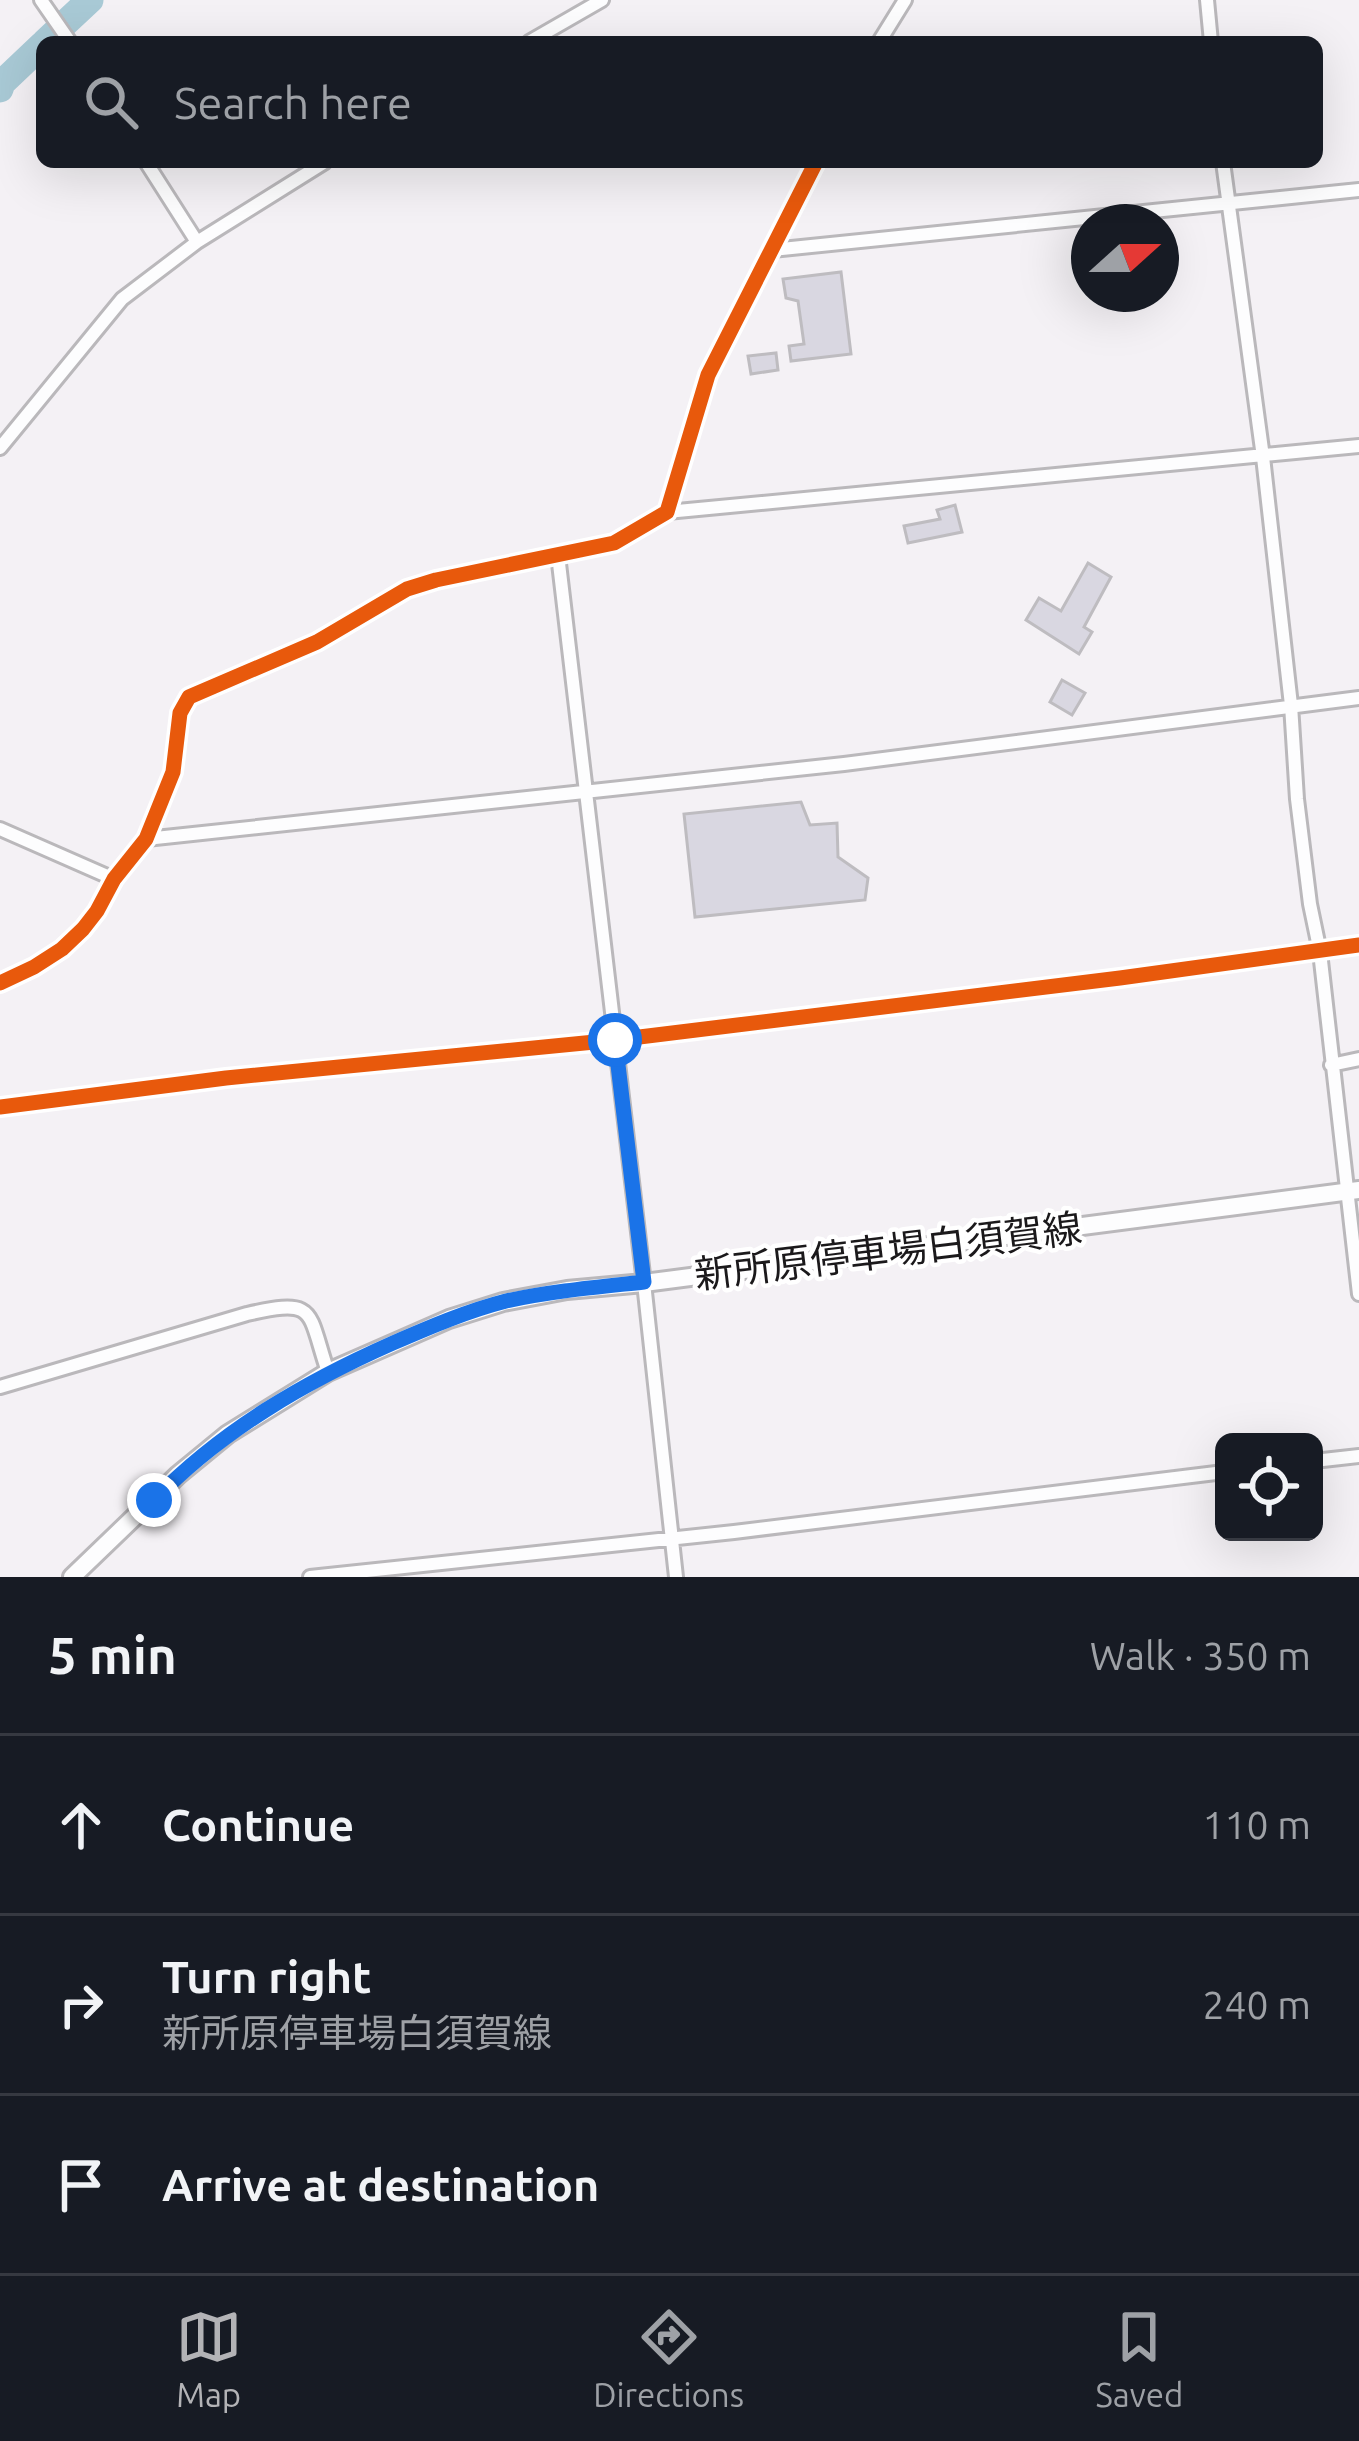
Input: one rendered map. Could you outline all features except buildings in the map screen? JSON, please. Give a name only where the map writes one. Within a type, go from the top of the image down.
[{"type":"main road","name":"新所原停車場白須賀線","points":[[72,1577],[228,1434],[328,1372],[449,1319],[503,1302],[567,1290],[1353,1191]]},
{"type":"street","points":[[40,0],[66,36]]},
{"type":"street","points":[[539,36],[602,0]]},
{"type":"street","points":[[882,36],[905,0]]},
{"type":"street","points":[[1207,0],[1210,36]]},
{"type":"street","points":[[150,168],[197,242]]},
{"type":"street","points":[[0,448],[122,299],[197,242],[316,168]]},
{"type":"street","points":[[667,512],[708,375],[813,168]]},
{"type":"street","points":[[1224,168],[1263,457],[1302,841],[1331,1065],[1353,1191],[1359,1294]]},
{"type":"street","points":[[772,250],[1359,190]]},
{"type":"street","points":[[0,983],[62,949],[97,911],[114,879],[146,839],[173,772],[180,713],[188,697],[317,641],[407,589],[614,542],[667,512],[1359,446]]},
{"type":"street","points":[[558,555],[676,1577]]},
{"type":"street","points":[[146,839],[844,764],[1359,698]]},
{"type":"street","points":[[0,829],[114,879]]},
{"type":"street","points":[[0,1107],[226,1078],[615,1040],[1359,945]]},
{"type":"street","points":[[1331,1065],[1359,1059]]},
{"type":"street","points":[[0,1388],[284,1306],[300,1307],[309,1316],[328,1372]]},
{"type":"street","points":[[1323,1460],[1359,1456]]},
{"type":"street","points":[[310,1577],[1215,1473]]},
{"type":"waterway","points":[[51,36],[90,0]]},
{"type":"waterway","points":[[0,89],[36,51]]},
{"type":"cycle path","points":[[0,983],[62,949],[83,929],[146,839],[173,772],[180,713],[189,697],[317,642],[407,589],[614,543],[667,512],[708,375],[813,168]]},
{"type":"cycle path","points":[[0,1107],[226,1078],[615,1040],[1359,945]]},
{"type":"route","points":[[154,1500],[228,1434],[328,1372],[449,1319],[503,1302],[644,1282],[615,1040]]}]
